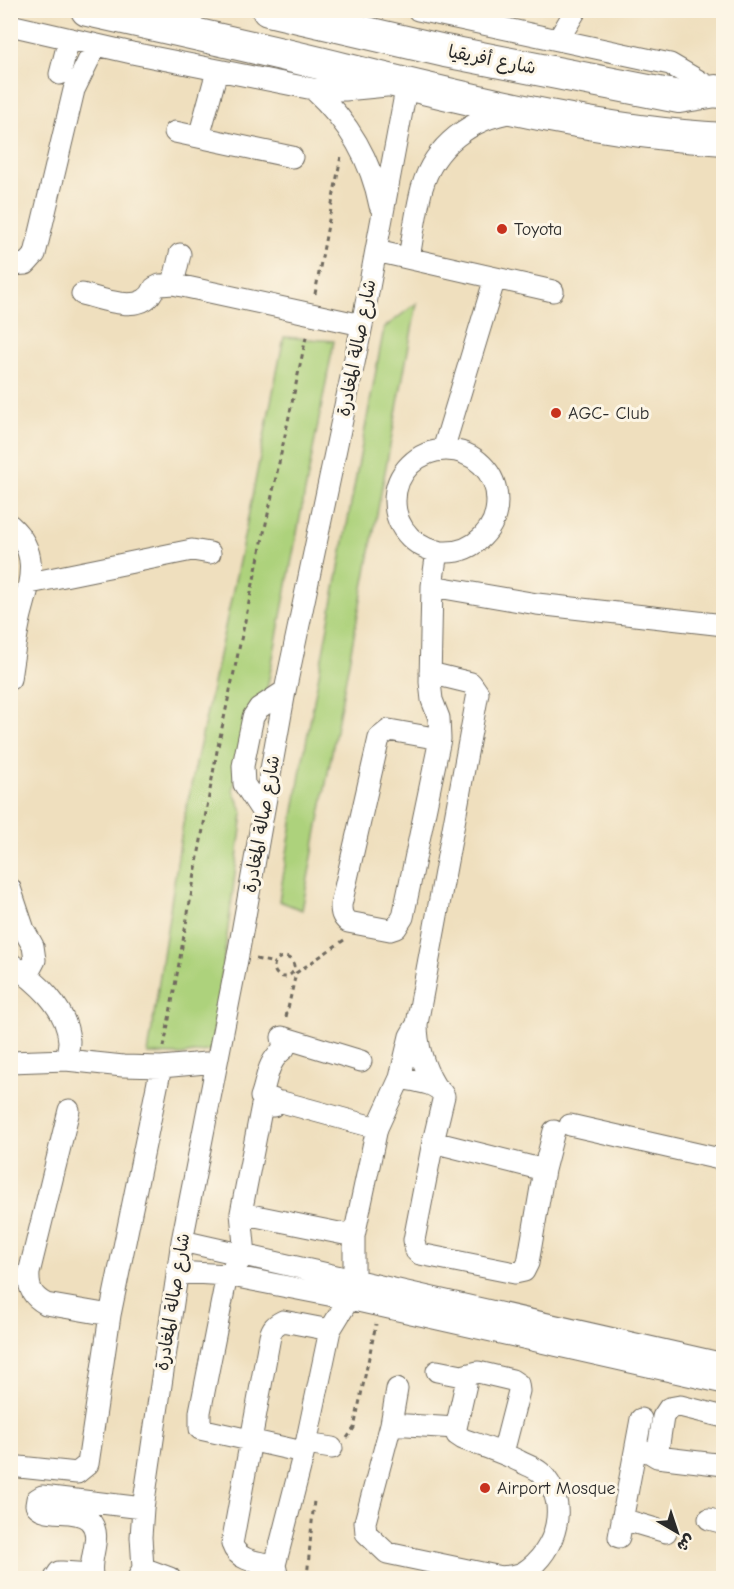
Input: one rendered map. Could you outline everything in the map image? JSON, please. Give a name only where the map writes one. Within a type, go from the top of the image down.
[{"type":"highway","points":[[87,10],[254,46],[521,111],[674,137],[723,139]]},
{"type":"highway","name":"شارع أفريقيا","points":[[268,10],[416,44],[679,97],[720,92]]},
{"type":"highway","points":[[407,84],[416,44]]},
{"type":"street","name":"شارع أفريقيا","points":[[418,10],[456,15],[670,64],[720,92]]},
{"type":"street","points":[[558,40],[576,10]]},
{"type":"street","points":[[10,25],[217,71],[314,89],[345,90],[407,84]]},
{"type":"street","points":[[60,74],[69,39]]},
{"type":"street","points":[[11,270],[26,264],[35,254],[74,90],[96,45]]},
{"type":"street","points":[[199,137],[217,71]]},
{"type":"street","name":"شارع صالة المغادرة","points":[[140,1573],[143,1508],[182,1241],[285,691],[362,325],[407,84]]},
{"type":"street","points":[[314,89],[347,125],[360,146],[370,168],[382,216]]},
{"type":"street","points":[[409,258],[422,188],[430,167],[443,149],[459,133],[478,122],[499,114],[521,111]]},
{"type":"street","points":[[175,132],[291,158]]},
{"type":"street","points":[[376,251],[553,291]]},
{"type":"street","points":[[173,284],[180,254]]},
{"type":"street","points":[[443,450],[495,278]]},
{"type":"street","points":[[82,294],[125,304],[146,299],[153,288],[160,285],[173,284],[362,325]]},
{"type":"street","points":[[443,450],[455,450],[478,460],[493,479],[498,503],[490,527],[478,540],[462,549],[437,551],[425,548],[406,532],[400,522],[395,498],[402,475],[410,465],[420,457],[443,450]]},
{"type":"street","points":[[10,525],[24,541],[30,555],[32,569],[30,583],[16,612],[11,672]]},
{"type":"street","points":[[30,583],[192,549],[210,553]]},
{"type":"street","points":[[437,551],[432,586],[430,691],[439,718],[440,739],[401,923],[390,930],[348,922],[343,918],[341,905],[379,738],[389,730],[440,739]]},
{"type":"street","points":[[432,586],[537,604],[723,625]]},
{"type":"street","points":[[430,673],[471,683],[478,693],[417,1024],[419,1051],[423,1063],[435,1086],[442,1092],[444,1100],[433,1142],[414,1240],[416,1251],[425,1256],[515,1273],[524,1271],[528,1263],[544,1170],[562,1128],[723,1160]]},
{"type":"street","points":[[263,813],[244,784],[243,766],[253,717],[260,708],[285,691]]},
{"type":"street","points":[[10,888],[24,930],[33,946],[35,960],[19,969],[52,1000],[62,1016],[69,1042],[66,1059]]},
{"type":"street","points":[[330,1330],[283,1321],[272,1329],[232,1544],[240,1556],[276,1572],[330,1330],[351,1289],[354,1236],[377,1128],[400,1078],[410,1036],[417,1024]]},
{"type":"street","points":[[361,1061],[282,1036],[284,1049],[266,1073],[261,1097],[377,1128]]},
{"type":"street","points":[[10,1062],[66,1059],[123,1066],[161,1067],[217,1062]]},
{"type":"street","points":[[10,1466],[77,1473],[88,1464],[110,1315],[161,1067]]},
{"type":"street","points":[[400,1078],[435,1086]]},
{"type":"street","points":[[276,1102],[273,1106],[262,1105],[241,1213],[245,1255],[227,1275],[200,1412],[200,1430],[250,1441],[304,1448],[332,1448]]},
{"type":"street","points":[[69,1110],[28,1273],[28,1283],[31,1292],[38,1300],[46,1304],[110,1315]]},
{"type":"street","points":[[433,1142],[544,1170]]},
{"type":"street","points":[[241,1213],[354,1236]]},
{"type":"street","points":[[182,1241],[245,1255],[351,1289],[558,1336],[723,1383]]},
{"type":"street","points":[[177,1272],[227,1275],[351,1289]]},
{"type":"street","points":[[88,1310],[110,1315]]},
{"type":"street","points":[[558,1336],[723,1364]]},
{"type":"street","points":[[437,1371],[459,1376],[478,1372],[512,1380],[518,1384],[519,1391],[503,1453]]},
{"type":"street","points":[[397,1389],[391,1424],[365,1522],[366,1533],[387,1553],[501,1578],[524,1572],[546,1551],[555,1531],[558,1514],[555,1496],[540,1473],[503,1453],[459,1438],[456,1428],[468,1375]]},
{"type":"street","points":[[657,1457],[663,1417],[669,1407],[680,1406],[723,1417]]},
{"type":"street","points":[[641,1419],[621,1528],[666,1532]]},
{"type":"street","points":[[391,1424],[456,1428]]},
{"type":"street","points":[[636,1445],[657,1457],[723,1465]]},
{"type":"street","points":[[55,1578],[63,1572],[92,1576],[95,1530],[84,1516],[40,1510],[36,1505],[37,1500],[42,1496],[143,1508]]},
{"type":"street","points":[[140,1573],[170,1578]]},
{"type":"path","points":[[161,1067],[218,751],[311,314],[347,125]]},
{"type":"path","points":[[282,1036],[294,972],[293,964],[287,958],[282,958],[275,963],[279,976],[288,976],[294,972],[337,946],[355,924]]},
{"type":"green space","points":[[417,303],[302,910],[279,901],[300,775],[384,328]]},
{"type":"green space","points":[[284,337],[334,341],[266,694],[246,717],[233,790],[243,813],[212,1050],[181,1055],[148,1054],[183,824]]},
{"type":"place","name":"Toyota","points":[[502,229]]},
{"type":"place","name":"AGC- Club","points":[[556,413]]},
{"type":"place","name":"Airport Mosque","points":[[485,1488]]}]
